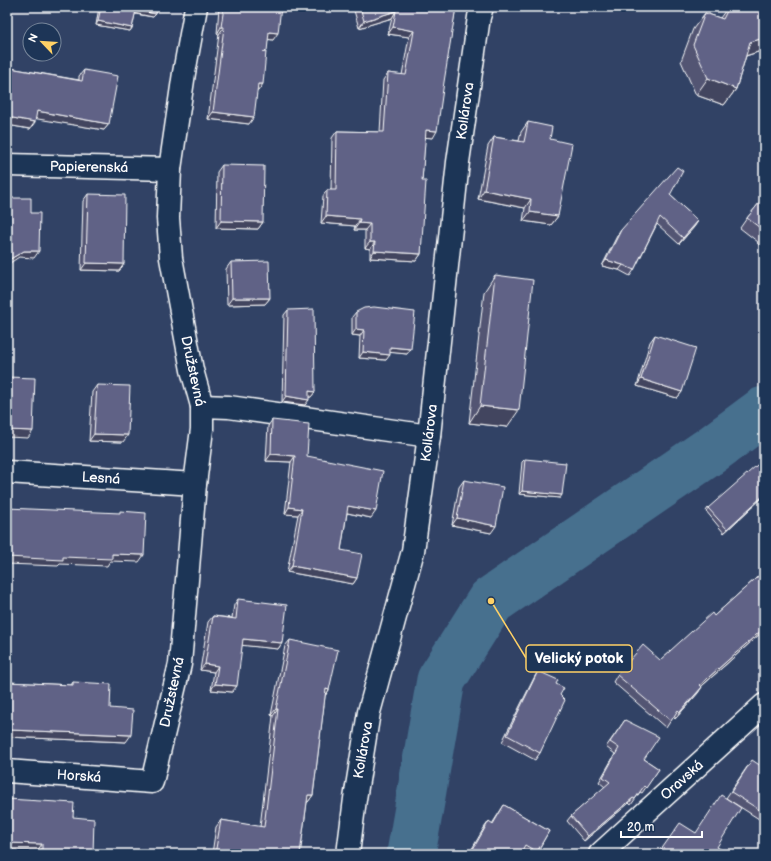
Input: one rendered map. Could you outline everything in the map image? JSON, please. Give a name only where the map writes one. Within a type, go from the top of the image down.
[{"type":"street","name":"Družstevná","points":[[152,782],[180,664],[195,484],[202,429],[202,406],[192,370],[171,258],[168,218],[170,169],[184,72],[196,7]]},
{"type":"street","name":"Kollárova","points":[[348,854],[355,799],[370,712],[413,552],[429,436],[458,162],[479,17],[482,7]]},
{"type":"street","name":"Papierenská","points":[[7,165],[170,169]]},
{"type":"street","points":[[202,406],[228,407],[429,436]]},
{"type":"street","name":"Lesná","points":[[7,472],[195,484]]},
{"type":"street","name":"Oravská","points":[[600,854],[764,706]]},
{"type":"street","name":"Horská","points":[[7,771],[152,782]]},
{"type":"building","points":[[101,7],[157,7],[156,14],[136,10],[132,28],[98,21]]},
{"type":"building","points":[[224,7],[281,7],[278,33],[269,32],[267,51],[263,52],[266,52],[263,84],[258,84],[254,117],[213,112],[224,27],[221,27]]},
{"type":"building","points":[[360,7],[456,7],[437,131],[426,130],[422,181],[426,181],[421,254],[374,251],[375,242],[370,242],[370,224],[359,223],[360,219],[326,216],[327,190],[336,190],[337,131],[384,132],[388,73],[406,75],[414,31],[393,27],[396,11],[364,21]]},
{"type":"building","points":[[729,7],[759,7],[764,9],[764,38],[750,42],[736,89],[708,78],[693,45],[705,13],[723,19]]},
{"type":"building","points":[[10,68],[82,81],[84,70],[118,76],[109,124],[37,111],[35,122],[7,117],[7,86]]},
{"type":"building","points":[[528,122],[552,127],[550,139],[572,144],[558,216],[530,212],[531,199],[484,190],[494,137],[524,142]]},
{"type":"building","points":[[222,165],[264,166],[263,222],[221,221]]},
{"type":"building","points":[[677,167],[683,171],[670,195],[698,221],[683,238],[660,217],[634,270],[606,260],[621,230]]},
{"type":"building","points":[[88,194],[125,195],[124,264],[86,263]]},
{"type":"building","points":[[764,197],[764,231],[747,218]]},
{"type":"building","points":[[7,198],[31,198],[31,213],[40,213],[39,251],[24,251],[7,261]]},
{"type":"building","points":[[269,261],[270,298],[232,298],[231,262]]},
{"type":"building","points":[[495,275],[533,280],[519,410],[480,406]]},
{"type":"building","points":[[374,307],[415,312],[411,349],[390,347],[390,355],[363,352],[364,330],[356,329],[356,312],[364,308]]},
{"type":"building","points":[[314,309],[315,392],[309,391],[309,400],[286,396],[288,310]]},
{"type":"building","points":[[655,335],[696,348],[682,392],[641,379]]},
{"type":"building","points":[[7,377],[35,378],[33,431],[7,430]]},
{"type":"building","points":[[97,385],[130,386],[128,435],[94,434]]},
{"type":"building","points":[[272,420],[309,424],[307,456],[383,471],[376,511],[348,506],[341,550],[362,554],[357,578],[292,566],[302,509],[289,507],[295,456],[271,454]]},
{"type":"building","points":[[525,459],[566,463],[562,495],[522,491]]},
{"type":"building","points":[[764,459],[764,495],[727,529],[708,508]]},
{"type":"building","points":[[464,480],[503,487],[496,526],[457,518]]},
{"type":"building","points":[[7,508],[146,513],[144,555],[112,554],[112,559],[63,557],[63,560],[7,557]]},
{"type":"building","points":[[764,571],[764,628],[700,685],[702,687],[680,712],[678,710],[671,721],[617,675],[643,645],[660,660],[712,613],[714,616]]},
{"type":"building","points":[[238,599],[287,605],[282,643],[243,639],[237,686],[215,684],[218,666],[205,664],[213,616],[236,619]]},
{"type":"building","points":[[290,640],[338,650],[329,690],[326,689],[313,795],[308,795],[300,854],[215,854],[221,820],[264,827],[278,709],[276,709]]},
{"type":"building","points":[[538,671],[558,680],[556,684],[564,688],[560,695],[565,700],[540,753],[507,735]]},
{"type":"building","points":[[7,682],[73,685],[73,682],[111,684],[110,708],[133,710],[131,735],[10,730],[10,724],[7,724]]},
{"type":"building","points":[[625,720],[659,737],[644,759],[659,769],[646,788],[644,786],[635,799],[633,798],[588,836],[571,816],[610,782],[603,777],[619,748],[610,742]]},
{"type":"building","points":[[752,760],[764,768],[763,812],[731,792]]},
{"type":"building","points":[[721,795],[741,808],[717,847],[724,851],[722,854],[658,854],[680,823],[696,833]]},
{"type":"building","points":[[7,799],[74,803],[73,817],[94,819],[93,854],[42,854],[42,844],[7,843]]},
{"type":"building","points":[[504,805],[549,831],[537,852],[525,845],[520,854],[482,854],[473,849],[489,821],[493,824]]},
{"type":"waterway","points":[[411,854],[441,680],[491,601],[710,451],[764,411]]},
{"type":"place","name":"Velický potok","points":[[491,601]]}]
